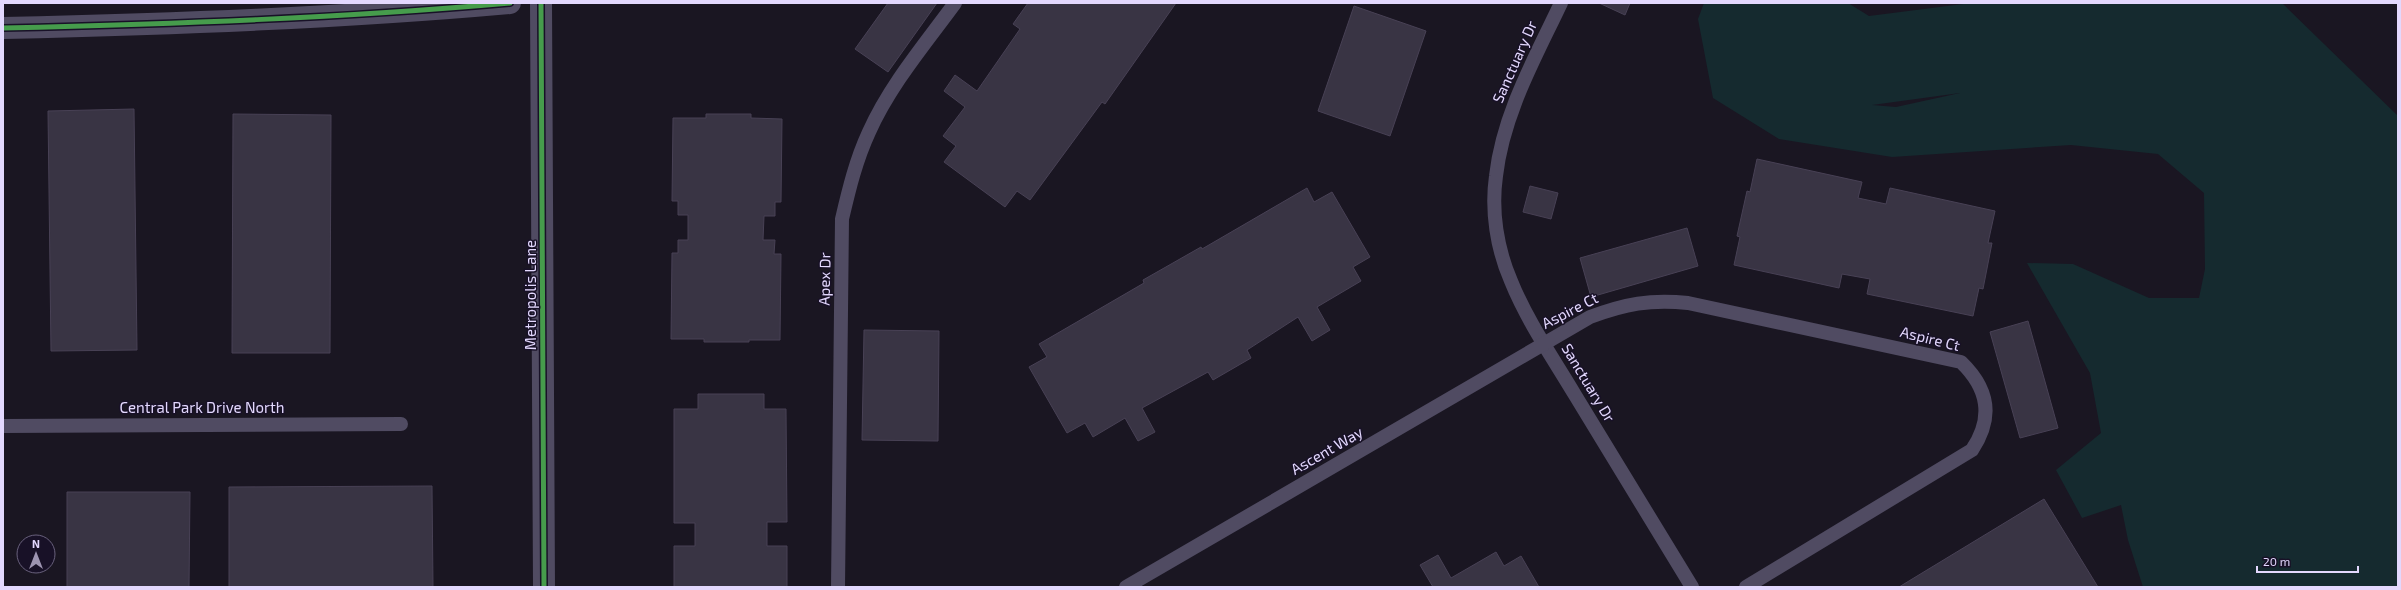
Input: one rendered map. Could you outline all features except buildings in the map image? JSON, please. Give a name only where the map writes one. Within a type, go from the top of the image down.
[{"type":"street","points":[[3,28],[133,25],[450,9],[510,3]]},
{"type":"street","name":"Metropolis Lane","points":[[541,3],[544,587]]},
{"type":"lane","name":"Apex Dr","points":[[838,587],[842,219],[851,181],[869,131],[898,81],[955,3]]},
{"type":"lane","name":"Sanctuary Dr","points":[[1561,3],[1508,120],[1500,148],[1495,178],[1494,208],[1503,258],[1511,282],[1544,344],[1692,587]]},
{"type":"lane","name":"Aspire Ct","points":[[1544,344],[1590,317],[1609,310],[1646,301],[1662,300],[1688,303],[1960,362],[1975,376],[1985,399],[1986,414],[1983,429],[1972,450],[1746,587]]},
{"type":"lane","name":"Ascent Way","points":[[1126,587],[1544,344]]},
{"type":"lane","name":"Central Park Drive North","points":[[3,426],[402,424]]},
{"type":"green space","points":[[1704,3],[1848,3],[1869,16],[1971,3],[2282,3],[2398,116],[2398,587],[2143,587],[2128,540],[2121,505],[2082,518],[2056,470],[2101,433],[2090,373],[2027,263],[2073,264],[2149,298],[2199,298],[2205,269],[2204,193],[2158,154],[2071,145],[1892,157],[1779,139],[1713,98],[1698,19]],"holes":[[[1960,93],[1896,107],[1872,105]]]},
{"type":"cycle path","points":[[3,28],[257,20],[384,13],[510,3]]},
{"type":"cycle path","points":[[541,3],[544,587]]}]
